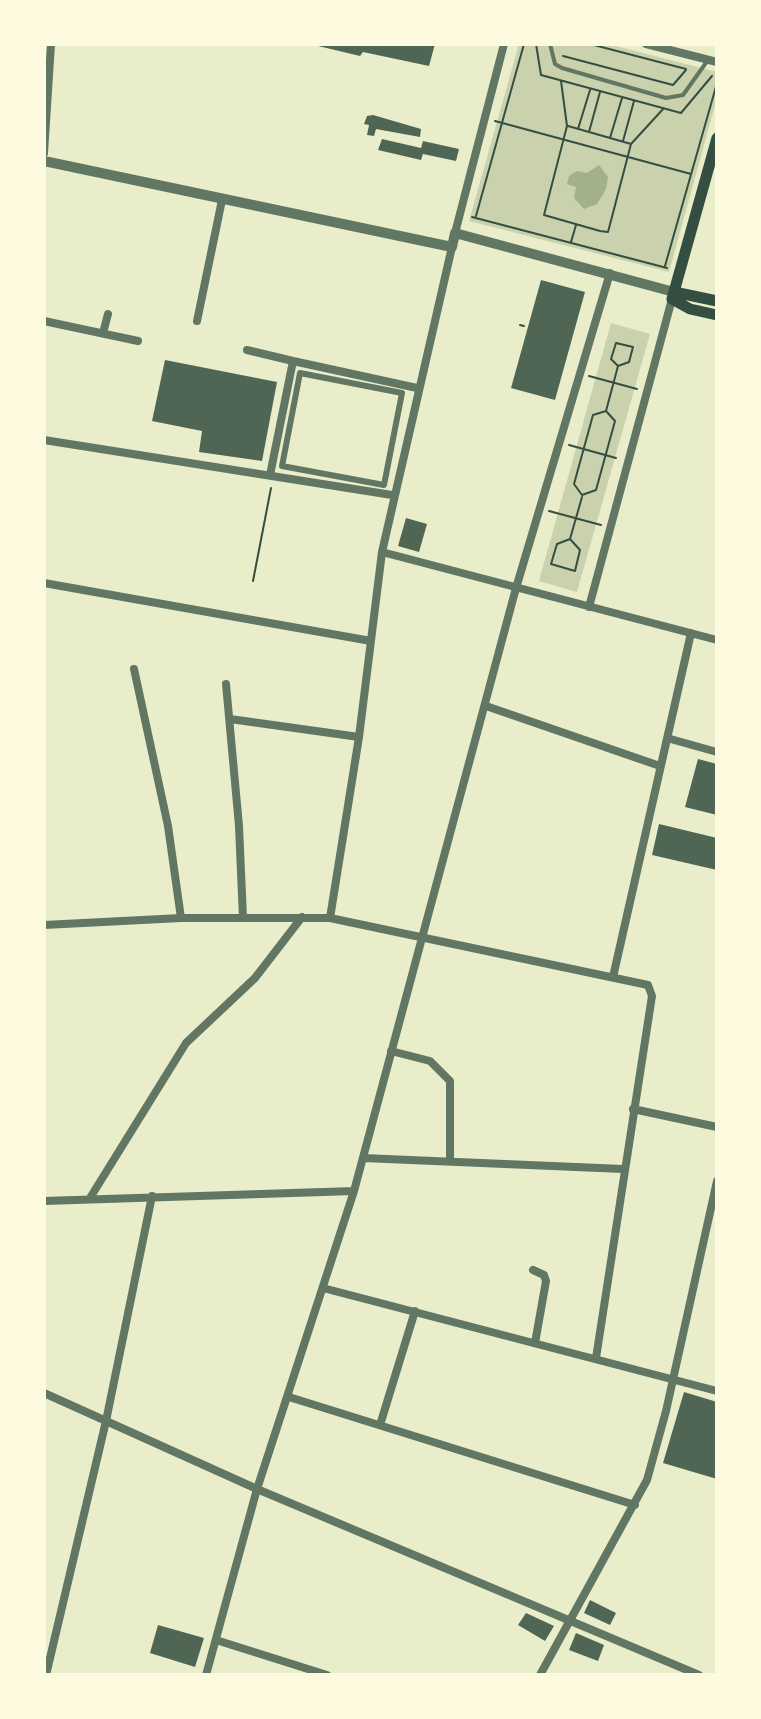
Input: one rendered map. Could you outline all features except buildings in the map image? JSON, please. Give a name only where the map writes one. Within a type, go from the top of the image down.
[{"type":"main road","points":[[673,296],[717,138]]},
{"type":"main road","points":[[673,296],[717,301]]},
{"type":"main road","points":[[673,296],[690,309],[717,315]]},
{"type":"street","points":[[44,153],[51,44]]},
{"type":"street","points":[[330,918],[359,737],[392,495],[504,44]]},
{"type":"street","points":[[646,44],[713,61]]},
{"type":"street","points":[[44,161],[452,247]]},
{"type":"street","points":[[197,321],[222,200]]},
{"type":"street","points":[[455,233],[653,285],[673,296],[589,607]]},
{"type":"street","points":[[206,1675],[257,1489],[354,1191],[516,588],[610,273]]},
{"type":"street","points":[[103,333],[108,314]]},
{"type":"street","points":[[44,321],[138,341]]},
{"type":"street","points":[[247,350],[417,388]]},
{"type":"street","points":[[270,475],[293,361]]},
{"type":"street","points":[[300,373],[402,393],[384,485],[282,466],[300,373]]},
{"type":"street","points":[[44,440],[392,495]]},
{"type":"street","points":[[382,552],[717,640]]},
{"type":"street","points":[[44,583],[371,641]]},
{"type":"street","points":[[613,977],[691,633]]},
{"type":"street","points":[[134,669],[168,826],[181,918]]},
{"type":"street","points":[[226,684],[243,918]]},
{"type":"street","points":[[486,706],[660,766]]},
{"type":"street","points":[[230,719],[359,737]]},
{"type":"street","points":[[667,738],[717,752]]},
{"type":"street","points":[[90,1198],[186,1043],[255,978],[302,917]]},
{"type":"street","points":[[44,925],[181,918],[330,918],[405,932],[420,940],[651,987],[596,1358]]},
{"type":"street","points":[[391,1051],[430,1061],[450,1081],[450,1160]]},
{"type":"street","points":[[633,1109],[717,1127]]},
{"type":"street","points":[[363,1158],[623,1169]]},
{"type":"street","points":[[540,1675],[635,1505],[656,1452],[717,1181]]},
{"type":"street","points":[[44,1201],[354,1191]]},
{"type":"street","points":[[46,1675],[106,1421],[152,1196]]},
{"type":"street","points":[[533,1270],[544,1275],[546,1281],[535,1343]]},
{"type":"street","points":[[323,1288],[717,1391]]},
{"type":"street","points":[[380,1425],[415,1311]]},
{"type":"street","points":[[44,1393],[257,1489],[699,1675]]},
{"type":"street","points":[[289,1397],[635,1505]]},
{"type":"street","points":[[216,1640],[327,1675]]},
{"type":"lane","points":[[550,44],[555,64],[562,68],[666,98],[683,95],[699,73],[713,61]]},
{"type":"path","points":[[524,44],[476,218],[665,267],[717,83]]},
{"type":"path","points":[[536,44],[541,75],[681,113],[712,76]]},
{"type":"path","points":[[562,55],[673,85],[686,70],[590,44]]},
{"type":"path","points":[[699,73],[717,77]]},
{"type":"path","points":[[561,81],[567,126],[544,215],[577,224],[608,232],[631,144],[664,108]]},
{"type":"path","points":[[562,92],[571,83]]},
{"type":"path","points":[[578,129],[590,89]]},
{"type":"path","points":[[589,132],[601,91]]},
{"type":"path","points":[[610,138],[622,97]]},
{"type":"path","points":[[623,142],[635,100]]},
{"type":"path","points":[[655,106],[657,115]]},
{"type":"path","points":[[502,123],[691,174]]},
{"type":"path","points":[[567,126],[631,144]]},
{"type":"path","points":[[571,243],[577,224]]},
{"type":"path","points":[[520,325],[524,326]]},
{"type":"path","points":[[616,343],[633,347],[629,362],[618,366],[611,359],[616,343]]},
{"type":"path","points":[[606,411],[618,366]]},
{"type":"path","points":[[580,374],[647,392]]},
{"type":"path","points":[[582,495],[574,484],[593,415],[606,411]]},
{"type":"path","points":[[582,495],[596,490],[606,455],[615,421],[606,411]]},
{"type":"path","points":[[560,442],[628,461]]},
{"type":"path","points":[[253,581],[271,485],[270,475]]},
{"type":"path","points":[[570,539],[582,495]]},
{"type":"path","points":[[540,509],[611,527]]},
{"type":"path","points":[[570,539],[580,550],[575,571],[551,564],[557,544],[570,539]]},
{"type":"shaded area","points":[[519,44],[608,44],[717,72],[717,98],[669,272],[469,221]]},
{"type":"shaded area","points":[[599,165],[608,177],[606,189],[597,204],[584,209],[574,198],[576,187],[567,184],[569,176],[577,171],[587,173]]},
{"type":"shaded area","points":[[611,323],[650,334],[577,592],[539,581]]}]
